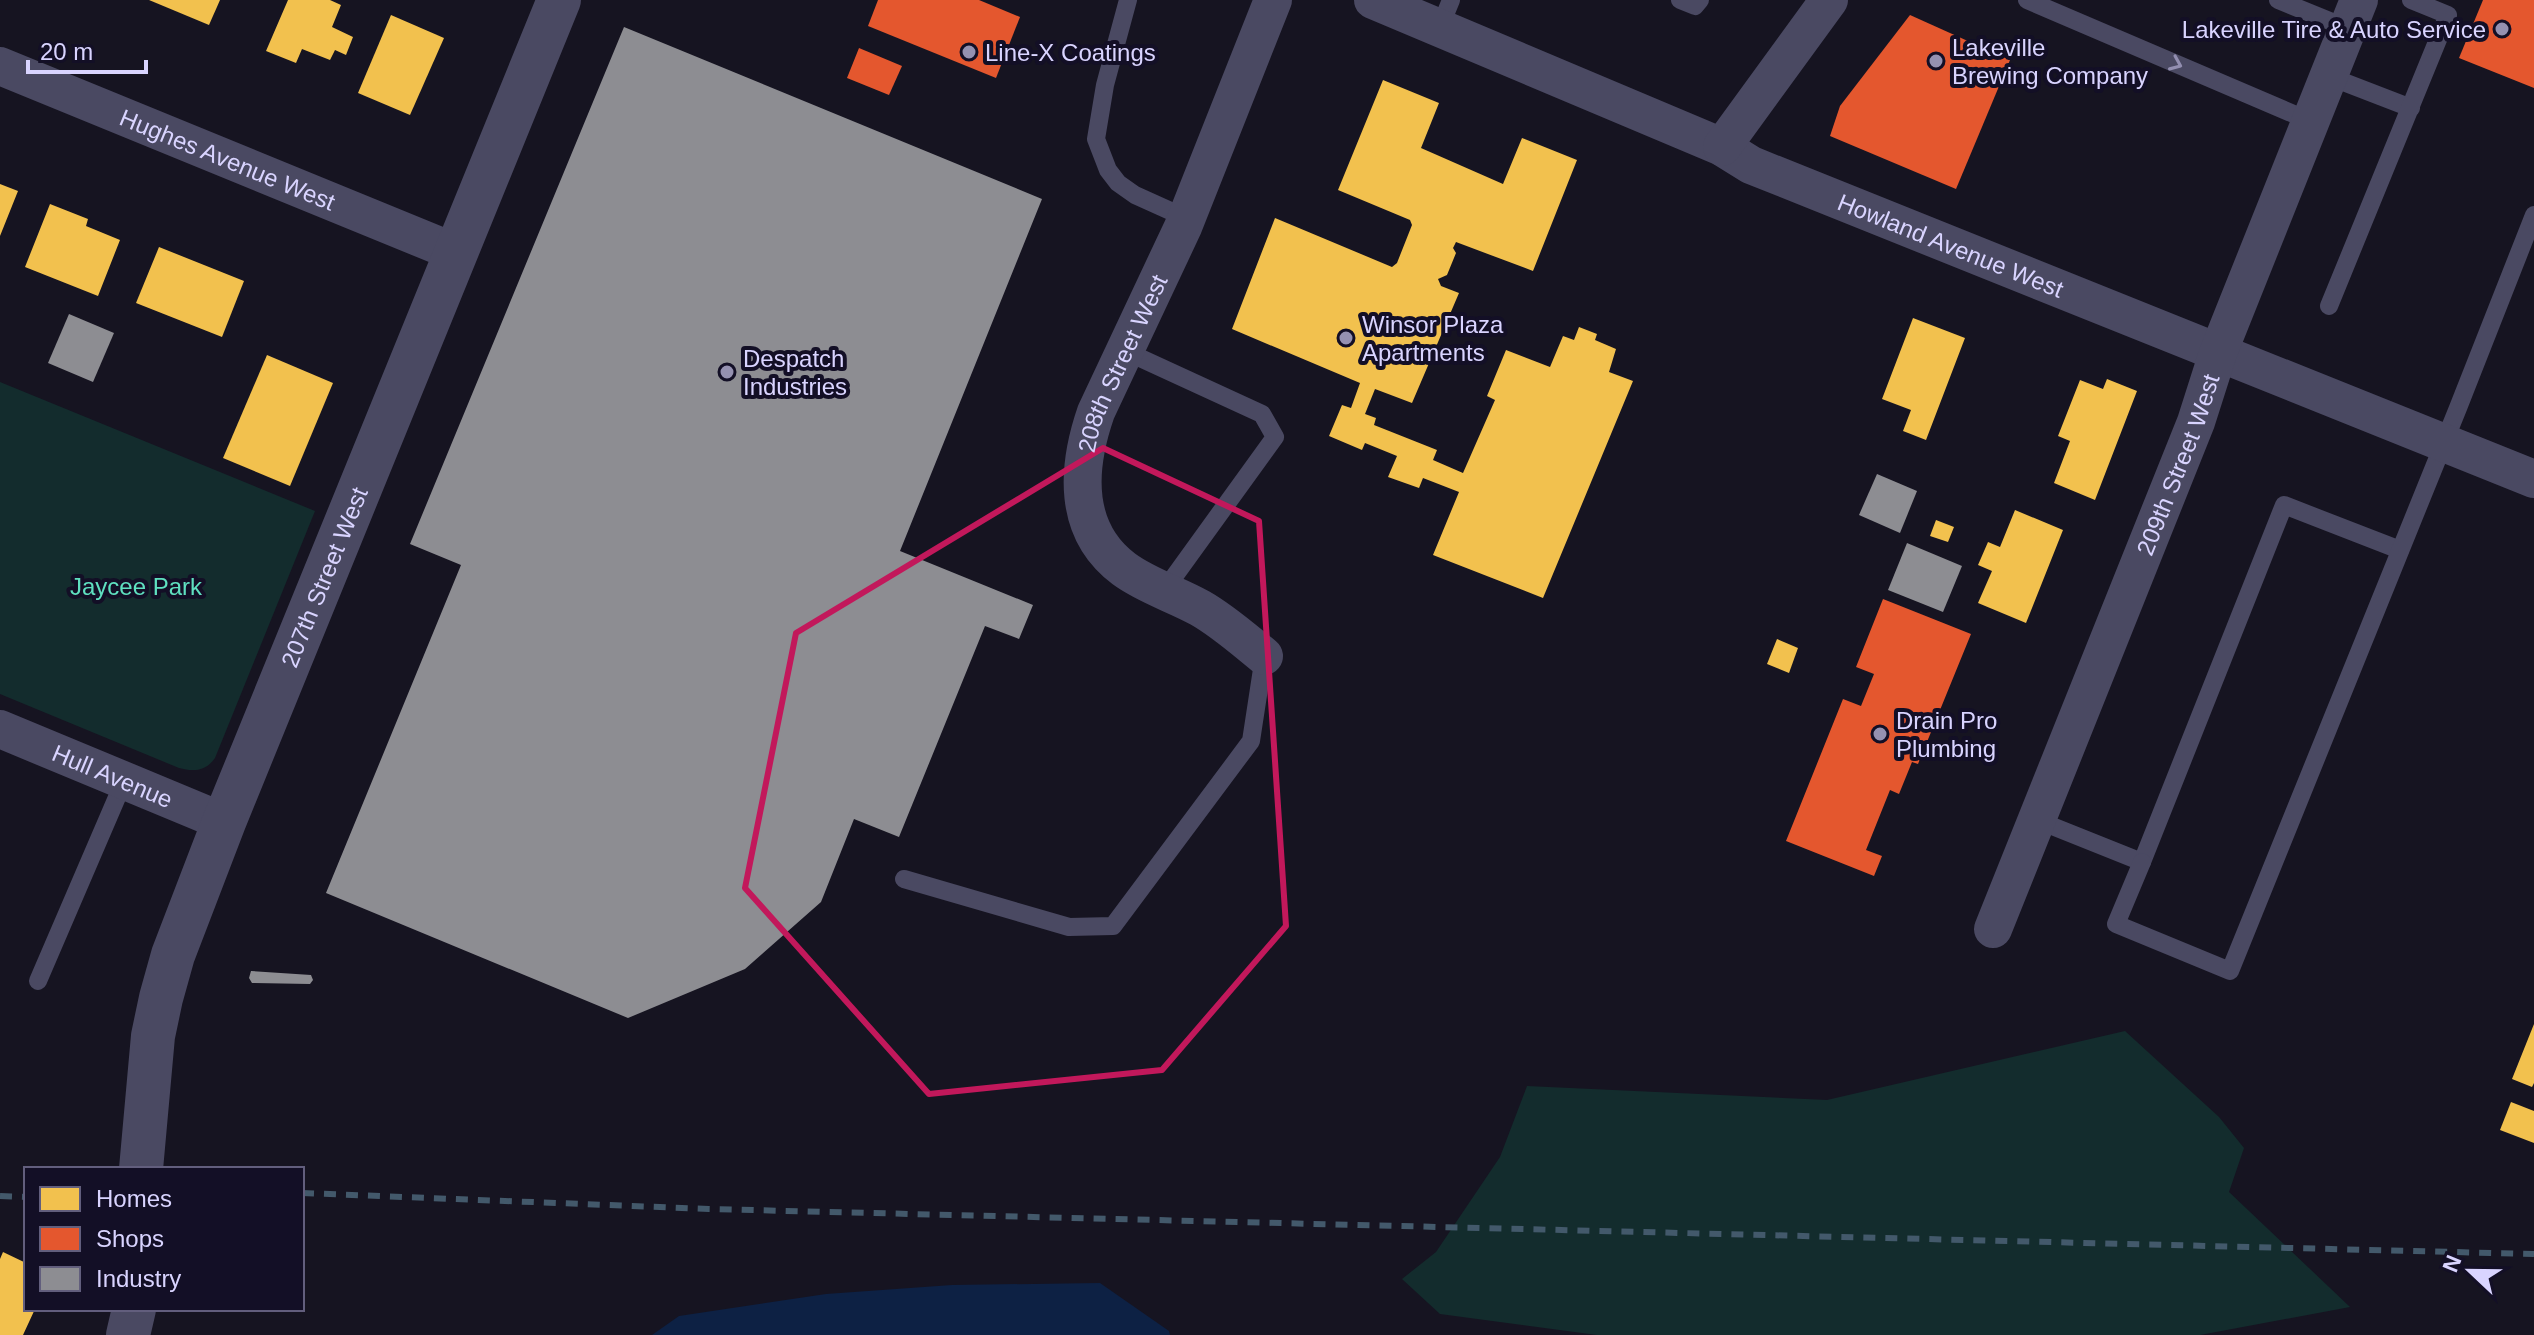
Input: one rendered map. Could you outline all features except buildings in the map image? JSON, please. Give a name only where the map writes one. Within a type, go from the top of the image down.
[{"type":"street","name":"207th Street West","points":[[141,1167],[153,1036],[173,955],[224,822],[559,0]]},
{"type":"street","name":"208th Street West","points":[[1264,656],[1218,619],[1125,570],[1106,554],[1086,512],[1082,486],[1087,439],[1096,412],[1186,218],[1273,0]]},
{"type":"street","name":"Howland Avenue West","points":[[1373,0],[1445,14],[1722,147],[1751,165],[2534,479]]},
{"type":"street","points":[[1722,147],[1829,0]]},
{"type":"street","name":"209th Street West","points":[[1993,929],[2196,422],[2218,353],[2353,14]]},
{"type":"street","name":"Hughes Avenue West","points":[[0,66],[457,253]]},
{"type":"street","name":"Hull Avenue","points":[[0,729],[224,822]]},
{"type":"street","points":[[128,1335],[134,1311]]},
{"type":"lane","points":[[1128,0],[1105,85],[1096,139],[1108,170],[1118,183],[1135,195],[1186,218]]},
{"type":"lane","points":[[1680,0],[1695,6],[1700,0]]},
{"type":"lane","points":[[2027,0],[2310,121]]},
{"type":"lane","points":[[2278,0],[2353,14]]},
{"type":"lane","points":[[2329,306],[2448,15],[2411,0]]},
{"type":"lane","points":[[2328,76],[2411,108]]},
{"type":"lane","points":[[2400,550],[2284,505],[2116,924],[2230,971],[2444,443],[2534,215]]},
{"type":"lane","points":[[1125,351],[1262,414],[1275,437],[1163,592]]},
{"type":"lane","points":[[904,879],[1069,927],[1113,926],[1251,741],[1264,656]]},
{"type":"lane","points":[[38,981],[124,781]]},
{"type":"lane","points":[[2037,820],[2142,862]]},
{"type":"highlighted area","points":[[1103,448],[1259,521],[1286,926],[1162,1070],[929,1094],[745,888],[796,633]]},
{"type":"green space","name":"Jaycee Park","points":[[0,382],[315,511],[215,758],[204,768],[179,768],[0,694]]},
{"type":"green space","points":[[2125,1031],[2219,1117],[2244,1148],[2229,1192],[2350,1307],[2200,1335],[1597,1335],[1440,1314],[1402,1279],[1436,1252],[1500,1157],[1527,1086],[1827,1100]]},
{"type":"water","points":[[1100,1283],[1169,1331],[1170,1335],[652,1335],[679,1316],[826,1294],[952,1285]]},
{"type":"railway","points":[[304,1193],[709,1209],[2534,1254]]},
{"type":"railway","points":[[0,1196],[24,1197]]},
{"type":"place","name":"Lakeville Tire & Auto Service","points":[[2502,29]]},
{"type":"place","name":"Line-X Coatings","points":[[969,52]]},
{"type":"place","name":"Lakeville Brewing Company","points":[[1936,61]]},
{"type":"place","name":"Winsor Plaza Apartments","points":[[1346,338]]},
{"type":"place","name":"Despatch Industries","points":[[727,372]]},
{"type":"place","name":"Drain Pro Plumbing","points":[[1880,734]]}]
